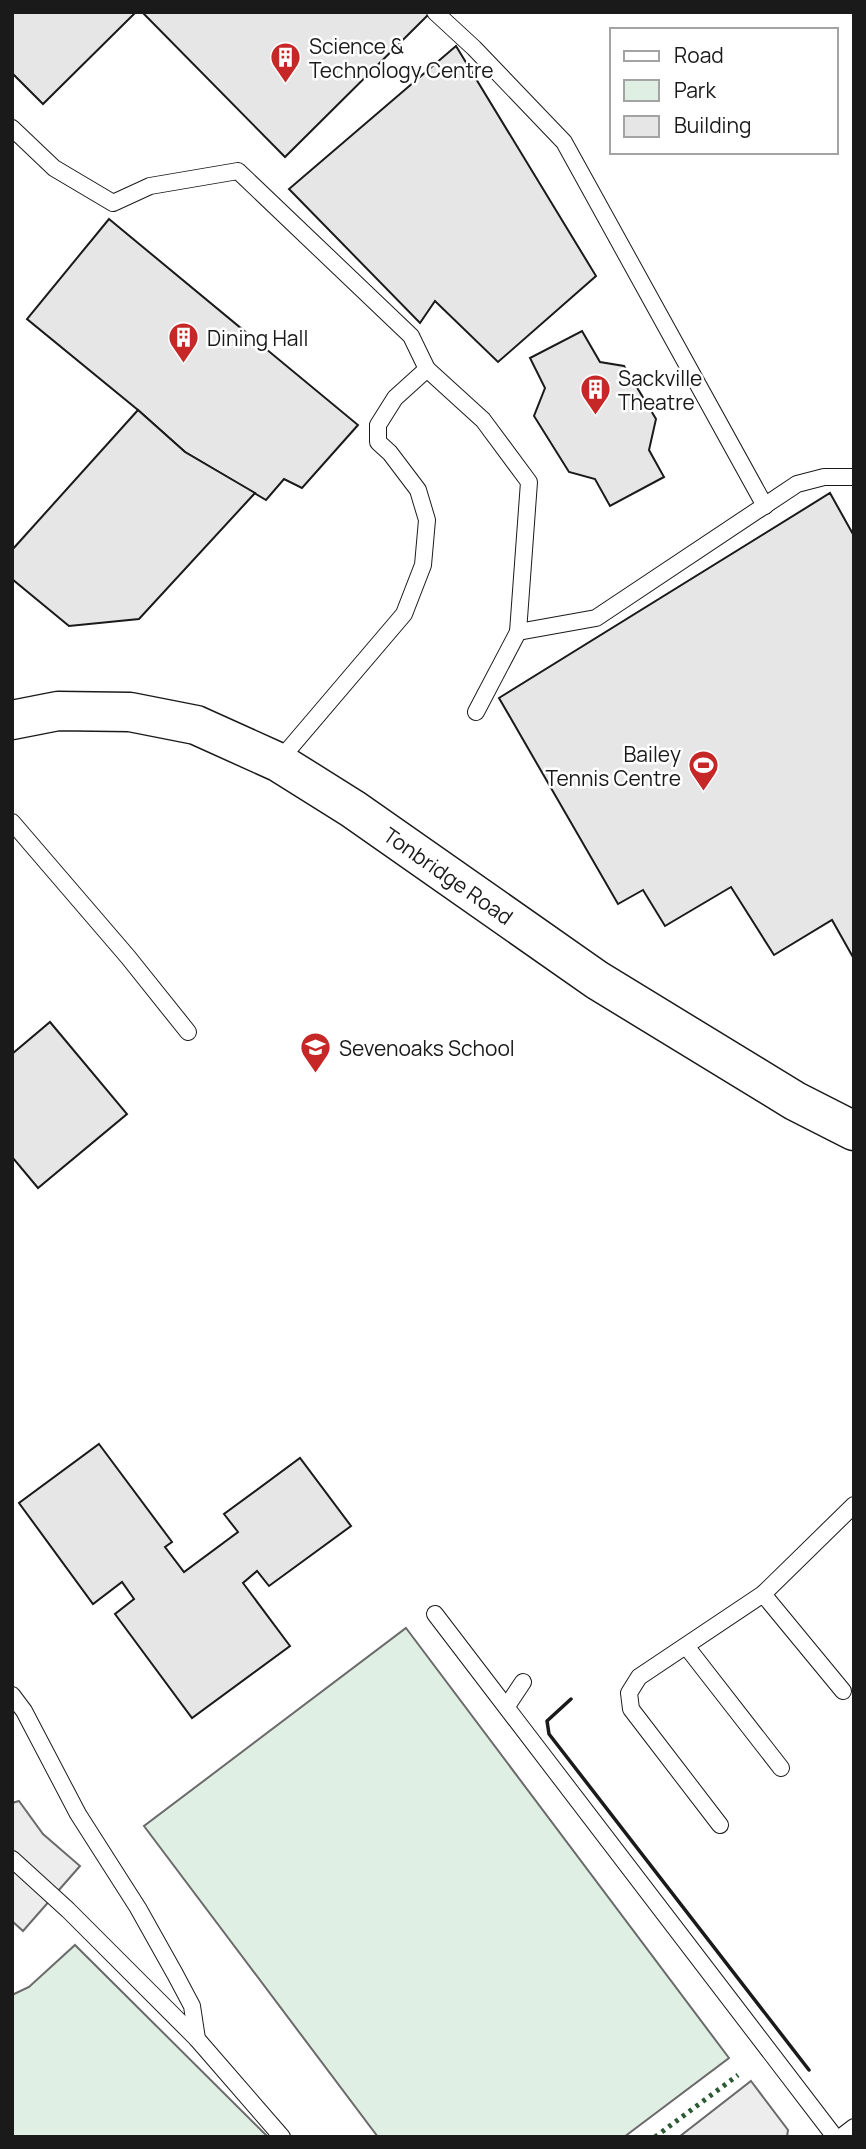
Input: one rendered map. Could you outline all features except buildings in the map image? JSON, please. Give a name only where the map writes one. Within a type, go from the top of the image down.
[{"type":"main road","name":"Tonbridge Road","points":[[12,720],[58,711],[130,712],[196,725],[278,762],[352,809],[597,979],[795,1101],[854,1131]]},
{"type":"lane","points":[[435,12],[474,48],[564,142],[765,506]]},
{"type":"lane","points":[[12,128],[54,168],[113,202],[150,186],[238,171],[411,336],[427,369],[483,421],[529,482],[518,632],[476,712]]},
{"type":"lane","points":[[278,762],[404,614],[423,565],[428,520],[418,490],[390,453],[378,442],[378,425],[395,398],[427,369]]},
{"type":"lane","points":[[518,632],[596,618],[797,484],[824,477],[854,477]]},
{"type":"lane","points":[[12,822],[120,947],[188,1032]]},
{"type":"lane","points":[[720,1825],[631,1709],[629,1693],[639,1676],[762,1594],[854,1505]]},
{"type":"lane","points":[[762,1594],[843,1691]]},
{"type":"lane","points":[[435,1615],[508,1706],[835,2137]]},
{"type":"lane","points":[[686,1646],[781,1768]]},
{"type":"lane","points":[[508,1706],[523,1682]]},
{"type":"lane","points":[[12,1695],[24,1711],[78,1814],[138,1908],[175,1974],[192,2006],[197,2039]]},
{"type":"lane","points":[[12,1859],[68,1910],[197,2039],[282,2137]]},
{"type":"lane","points":[[841,2137],[854,2127]]},
{"type":"green space","points":[[406,1628],[729,2058],[624,2137],[378,2137],[144,1826]]},
{"type":"green space","points":[[75,1945],[268,2137],[12,2137],[12,1995],[29,1987]]},
{"type":"shaded area","points":[[19,1801],[43,1834],[80,1866],[23,1931],[12,1921],[12,1803]]},
{"type":"shaded area","points":[[751,2081],[788,2130],[787,2137],[679,2137]]},
{"type":"hedge","points":[[655,2137],[738,2075]]},
{"type":"wall","points":[[571,1699],[547,1721],[549,1734],[809,2070]]},
{"type":"place","name":"Science & Technology Centre","points":[[286,85]]},
{"type":"place","name":"Dining Hall","points":[[184,365]]},
{"type":"place","name":"Sackville Theatre","points":[[595,417]]},
{"type":"place","name":"Bailey Tennis Centre","points":[[704,793]]},
{"type":"place","name":"Sevenoaks School","points":[[316,1075]]}]
